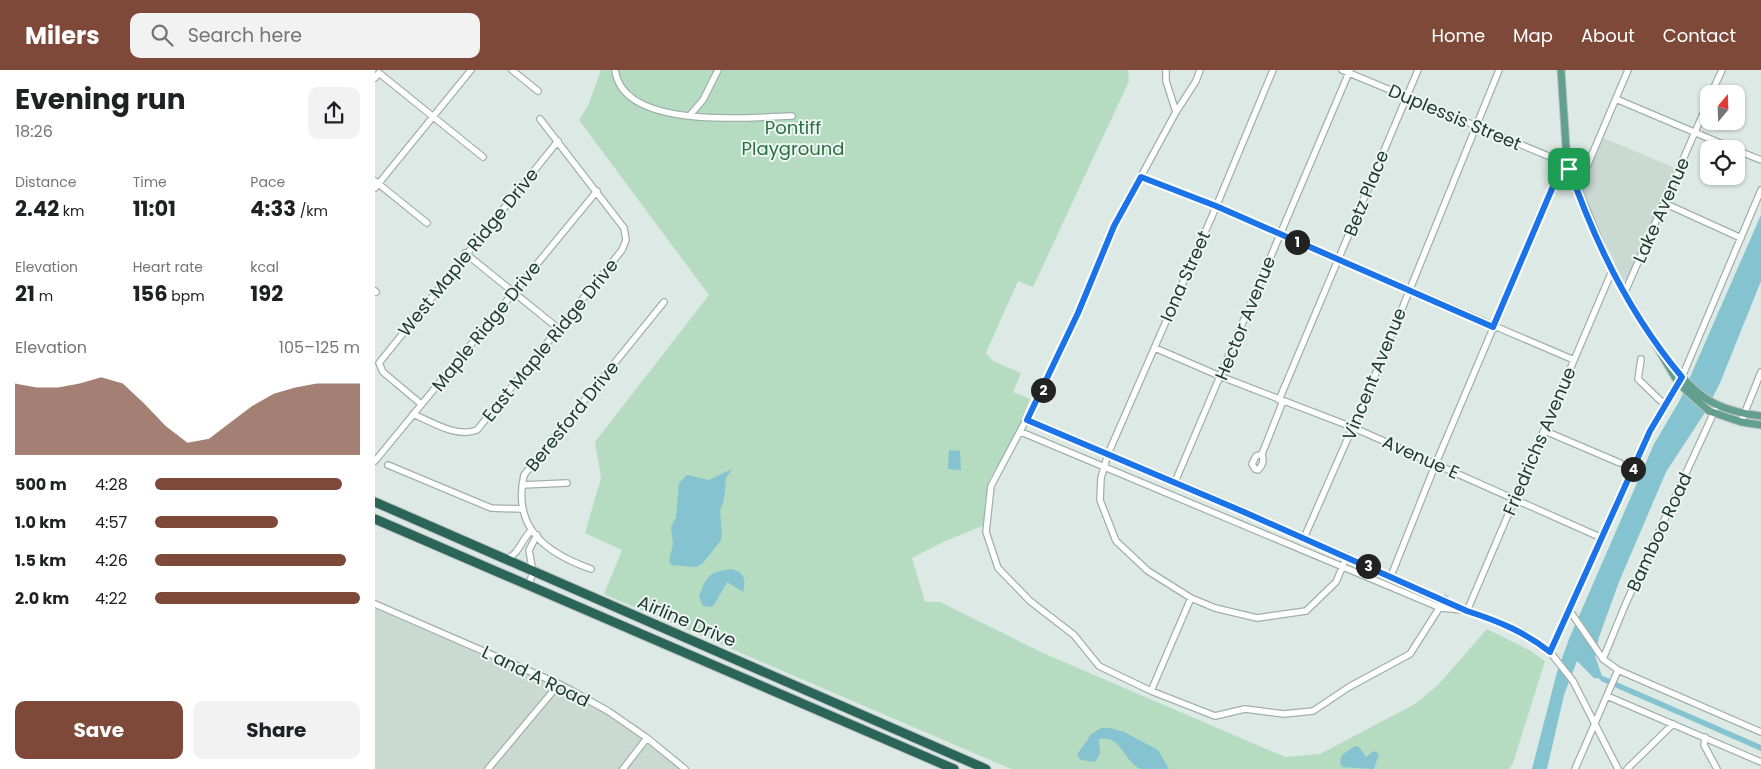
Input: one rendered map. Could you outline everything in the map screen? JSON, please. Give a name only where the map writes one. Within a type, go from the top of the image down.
[{"type":"highway","name":"Airline Drive","points":[[375,502],[533,573],[986,769]]},
{"type":"highway","name":"Airline Drive","points":[[375,519],[953,769]]},
{"type":"highway","points":[[615,623],[620,610]]},
{"type":"highway","points":[[722,670],[726,656]]},
{"type":"highway","points":[[953,769],[958,757]]},
{"type":"main road","points":[[1561,70],[1565,163],[1612,271],[1655,345],[1682,382],[1713,408],[1741,422],[1761,425]]},
{"type":"main road","points":[[1713,408],[1761,416]]},
{"type":"street","points":[[427,223],[376,184],[471,70]]},
{"type":"street","points":[[512,70],[537,91]]},
{"type":"street","points":[[615,70],[620,84],[627,94],[661,112],[704,117],[792,116]]},
{"type":"street","points":[[689,115],[703,100],[718,70]]},
{"type":"street","points":[[1165,70],[1176,112]]},
{"type":"street","points":[[1200,70],[1196,81],[1176,112],[1114,226],[1078,313],[1021,432],[991,486],[986,532],[997,568],[1030,601],[1074,635],[1099,666],[1151,691],[1215,716],[1245,708],[1284,714],[1313,711],[1349,687],[1410,654],[1445,599]]},
{"type":"street","name":"Iona Street","points":[[1273,70],[1108,454],[1101,478],[1100,500],[1116,542],[1147,571],[1191,598],[1215,608],[1257,618],[1306,611],[1336,582],[1347,556]]},
{"type":"street","name":"Betz Place","points":[[1262,454],[1281,400],[1418,70]]},
{"type":"street","name":"Vincent Avenue","points":[[1304,538],[1369,390],[1499,70]]},
{"type":"street","points":[[1577,190],[1628,70]]},
{"type":"street","points":[[1715,85],[1722,70]]},
{"type":"street","name":"Duplessis Street","points":[[1347,71],[1565,163]]},
{"type":"street","name":"Hector Avenue","points":[[1175,482],[1222,377],[1347,71]]},
{"type":"street","points":[[377,76],[483,157]]},
{"type":"street","points":[[1615,99],[1714,140]]},
{"type":"street","points":[[540,119],[597,191]]},
{"type":"street","name":"Lake Avenue","points":[[1625,292],[1700,121]]},
{"type":"street","name":"West Maple Ridge Drive","points":[[421,404],[383,372],[379,363],[465,253],[558,141]]},
{"type":"street","points":[[1745,153],[1761,160]]},
{"type":"street","points":[[1391,576],[1493,327],[1565,163]]},
{"type":"street","points":[[1141,177],[1216,206],[1408,291],[1574,360]]},
{"type":"street","points":[[1550,652],[1650,431],[1682,382],[1761,190]]},
{"type":"street","name":"East Maple Ridge Drive","points":[[413,414],[454,431],[467,434],[477,430],[626,241],[624,228],[597,191]]},
{"type":"street","name":"Maple Ridge Drive","points":[[375,461],[597,191]]},
{"type":"street","points":[[1664,203],[1741,238]]},
{"type":"street","points":[[465,253],[559,328]]},
{"type":"street","name":"Friedrichs Avenue","points":[[1467,611],[1612,271]]},
{"type":"street","name":"Beresford Drive","points":[[521,509],[522,485],[527,468],[664,302]]},
{"type":"street","name":"Avenue E","points":[[1155,348],[1222,377],[1352,427],[1602,538]]},
{"type":"street","points":[[1641,359],[1638,379],[1667,406]]},
{"type":"street","points":[[1741,422],[1761,372]]},
{"type":"street","name":"Bamboo Road","points":[[1603,658],[1713,408]]},
{"type":"street","points":[[1027,420],[1347,556],[1445,599],[1467,611],[1524,633],[1550,652],[1573,681],[1618,769]]},
{"type":"street","points":[[1545,431],[1620,463]]},
{"type":"street","points":[[1021,432],[1441,608],[1467,611]]},
{"type":"street","points":[[388,465],[491,508],[521,509],[534,532],[551,550],[568,560],[591,568]]},
{"type":"street","points":[[522,485],[567,482]]},
{"type":"street","points":[[505,560],[517,552],[524,539],[534,532]]},
{"type":"street","points":[[528,586],[533,573],[528,554],[534,532]]},
{"type":"street","points":[[1151,691],[1191,598]]},
{"type":"street","name":"L and A Road","points":[[375,604],[559,684],[608,711],[647,738],[685,769]]},
{"type":"street","points":[[1570,611],[1603,658],[1618,670],[1761,732]]},
{"type":"street","points":[[1575,769],[1618,670]]},
{"type":"street","points":[[489,769],[559,684]]},
{"type":"street","points":[[1608,694],[1761,762]]},
{"type":"street","points":[[1627,769],[1673,724]]},
{"type":"street","points":[[623,769],[647,738]]},
{"type":"street","points":[[1705,738],[1704,745],[1717,769]]},
{"type":"shaded area","points":[[1601,137],[1675,168],[1627,281],[1623,282],[1581,187]]},
{"type":"shaded area","points":[[375,601],[572,685],[639,727],[689,769],[375,769]]},
{"type":"green space","name":"Pontiff Playground","points":[[601,70],[1128,70],[1129,81],[1033,287],[1018,281],[986,353],[993,361],[1021,373],[1013,392],[1030,399],[1015,436],[990,478],[985,502],[985,525],[945,541],[912,558],[925,602],[940,602],[1043,653],[1285,757],[1320,754],[1415,704],[1438,685],[1487,629],[1531,651],[1545,661],[1513,763],[1509,769],[1011,769],[604,594],[622,550],[585,533],[601,478],[595,442],[709,295],[579,120],[588,106]]},
{"type":"water","points":[[1761,215],[1761,281],[1720,383],[1704,414],[1666,472],[1619,582],[1599,637],[1595,656],[1603,679],[1594,678],[1577,661],[1564,695],[1547,769],[1532,769],[1557,672],[1569,639],[1654,444],[1680,400]]},
{"type":"water","points":[[949,450],[960,451],[961,470],[948,469]]},
{"type":"water","points":[[732,469],[726,478],[724,499],[720,511],[721,540],[703,563],[696,567],[671,565],[669,561],[673,544],[671,527],[676,517],[679,483],[687,475],[709,480]]},
{"type":"water","points":[[731,569],[742,574],[743,592],[727,582],[714,605],[711,607],[703,606],[699,597],[706,580],[712,574]]},
{"type":"water","points":[[1101,728],[1110,728],[1124,732],[1158,750],[1169,769],[1141,769],[1130,761],[1118,744],[1107,739],[1099,739],[1100,754],[1095,762],[1081,760],[1077,755],[1090,735]]},
{"type":"water","points":[[1355,746],[1359,747],[1366,757],[1374,751],[1379,754],[1374,769],[1342,767],[1340,762],[1342,755]]},
{"type":"waterway","points":[[1603,679],[1761,748]]},
{"type":"route","points":[[1567,162],[1569,169],[1612,271],[1655,345],[1682,377],[1667,406],[1650,431],[1550,652],[1524,633],[1467,611],[1445,599],[1347,556],[1027,420],[1078,313],[1114,226],[1141,177],[1216,206],[1493,327],[1563,163],[1567,162]]}]
